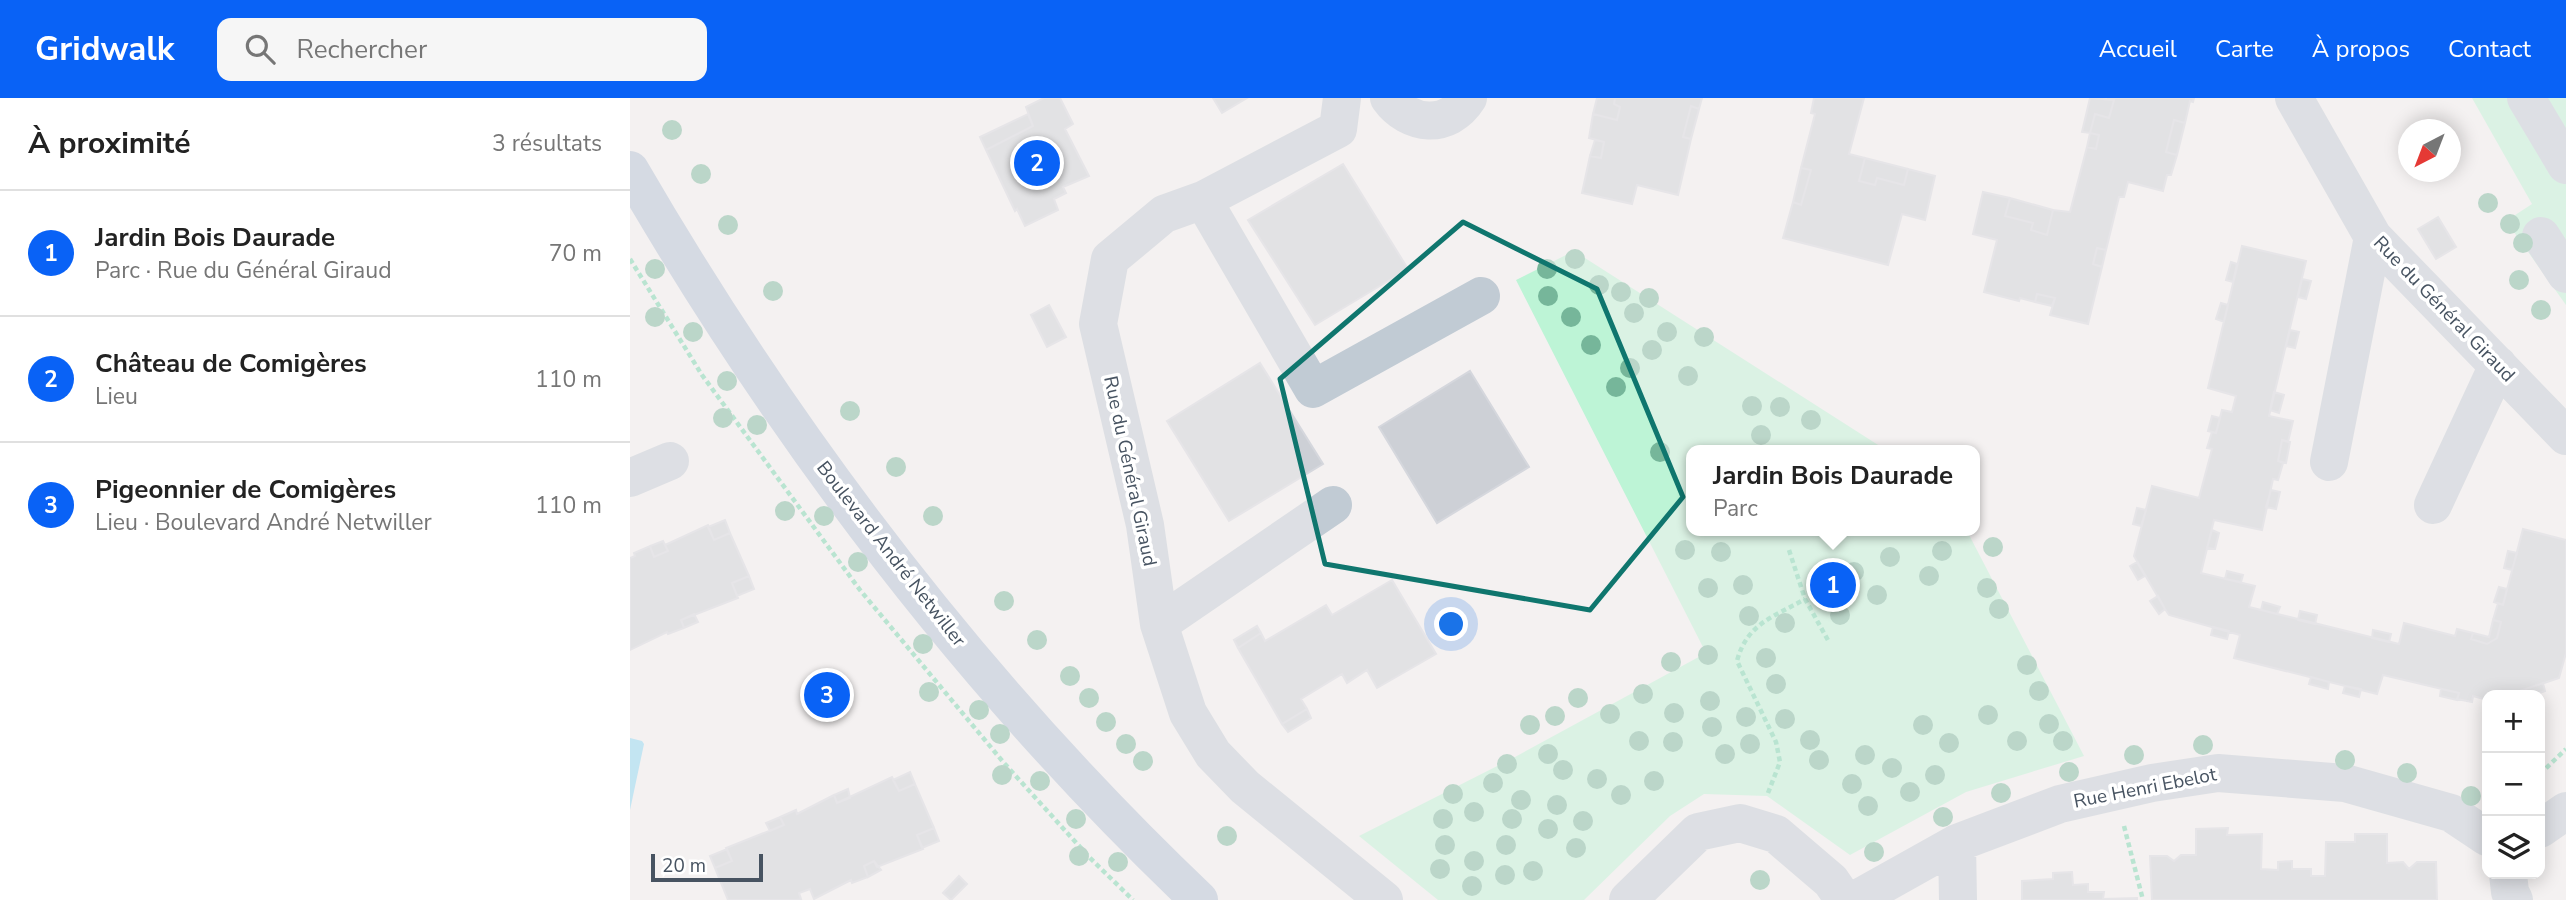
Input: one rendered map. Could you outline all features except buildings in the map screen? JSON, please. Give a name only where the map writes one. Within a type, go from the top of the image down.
[{"type":"main road","name":"Boulevard André Netwiller","points":[[630,170],[780,408],[898,567],[1034,729],[1109,810],[1199,900]]},
{"type":"street","points":[[1389,98],[1398,110],[1410,118],[1425,121],[1440,120],[1453,114],[1468,98]]},
{"type":"street","name":"Rue du Général Giraud","points":[[2294,98],[2373,237],[2566,436]]},
{"type":"street","points":[[2544,108],[2566,165]]},
{"type":"street","name":"Rue du Général Giraud","points":[[1340,113],[1203,200],[1164,214],[1110,260],[1098,324],[1145,525],[1158,624],[1188,713],[1213,754],[1245,787],[1378,895]]},
{"type":"street","points":[[1203,200],[1313,389],[1481,296]]},
{"type":"street","points":[[2541,236],[2566,274]]},
{"type":"street","points":[[2329,462],[2373,237]]},
{"type":"street","points":[[2432,505],[2498,365]]},
{"type":"street","points":[[630,478],[670,461]]},
{"type":"street","points":[[1158,624],[1333,505]]},
{"type":"street","name":"Rue Henri Ebelot","points":[[1855,900],[1957,843],[2060,804],[2152,783],[2218,773],[2345,783],[2451,813],[2482,834]]},
{"type":"street","points":[[2545,826],[2566,811]]},
{"type":"street","points":[[1628,900],[1698,832],[1740,823],[1776,834],[1831,881],[1844,900]]},
{"type":"street","points":[[1957,843],[1958,900]]},
{"type":"street","points":[[2509,879],[2514,900]]},
{"type":"path","points":[[1789,550],[1805,599],[1829,642]]},
{"type":"path","points":[[1755,827],[1780,762],[1776,742],[1737,661],[1742,644],[1752,630],[1805,599]]},
{"type":"path","points":[[2545,769],[2566,749]]},
{"type":"path","points":[[2115,792],[2143,900]]},
{"type":"highlighted area","points":[[1463,222],[1597,289],[1683,497],[1590,610],[1325,564],[1280,379]]},
{"type":"green space","points":[[2472,98],[2566,98],[2566,305],[2506,221],[2532,204]]},
{"type":"green space","points":[[1574,251],[1878,445],[1686,445],[1686,536],[1970,536],[2084,756],[1966,792],[1850,855],[1767,796],[1704,794],[1670,816],[1584,900],[1438,900],[1359,836],[1515,757],[1706,653],[1516,280]]},
{"type":"water","points":[[630,738],[644,744],[630,810]]},
{"type":"place","name":"Château de Comigères","points":[[1037,163]]},
{"type":"place","name":"Jardin Bois Daurade","points":[[1833,585]]},
{"type":"place","name":"Pigeonnier de Comigères","points":[[827,695]]}]
